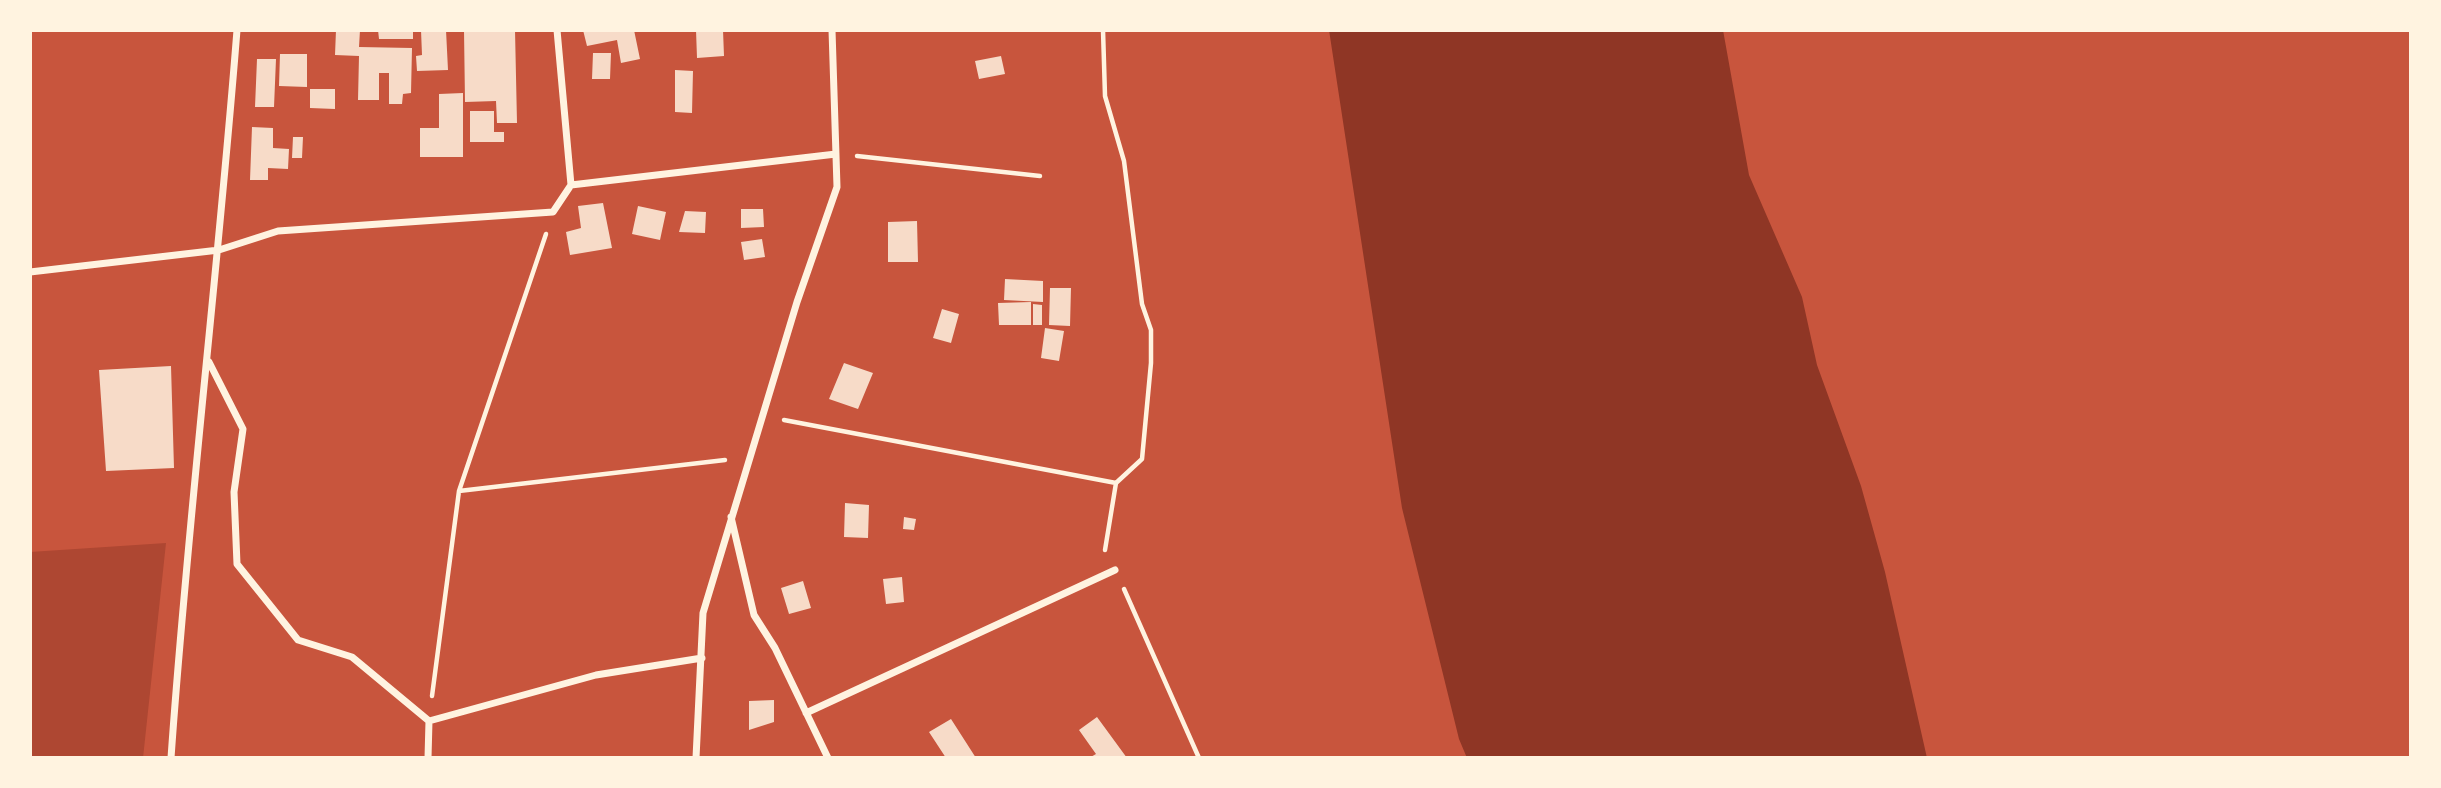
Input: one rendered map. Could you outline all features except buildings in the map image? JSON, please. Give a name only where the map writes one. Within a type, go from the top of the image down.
[{"type":"street","points":[[172,758],[180,629],[219,250],[237,30]]},
{"type":"street","points":[[30,272],[219,250],[278,231],[553,212],[571,185],[557,30]]},
{"type":"street","points":[[696,758],[703,613],[762,416],[837,187],[832,30]]},
{"type":"street","points":[[571,185],[836,154]]},
{"type":"street","points":[[208,360],[243,429],[234,492],[237,564],[298,640],[352,657],[429,721]]},
{"type":"street","points":[[731,515],[754,615],[775,648],[828,758]]},
{"type":"street","points":[[806,713],[1115,570]]},
{"type":"street","points":[[429,721],[596,675],[702,658]]},
{"type":"street","points":[[428,758],[429,721]]},
{"type":"path","points":[[1103,30],[1105,96],[1124,161],[1142,304],[1151,330],[1151,363],[1142,459],[1116,483],[1105,550],[1199,758]]},
{"type":"path","points":[[836,154],[1040,176]]},
{"type":"path","points":[[429,721],[458,491],[553,212]]},
{"type":"path","points":[[762,416],[1116,483]]},
{"type":"path","points":[[458,491],[750,457]]},
{"type":"shaded area","points":[[1329,30],[1723,30],[1749,175],[1802,297],[1817,365],[1861,486],[1885,572],[1927,758],[1467,758],[1459,739],[1402,508]]},
{"type":"shaded area","points":[[166,543],[143,758],[30,758],[30,552]]}]
